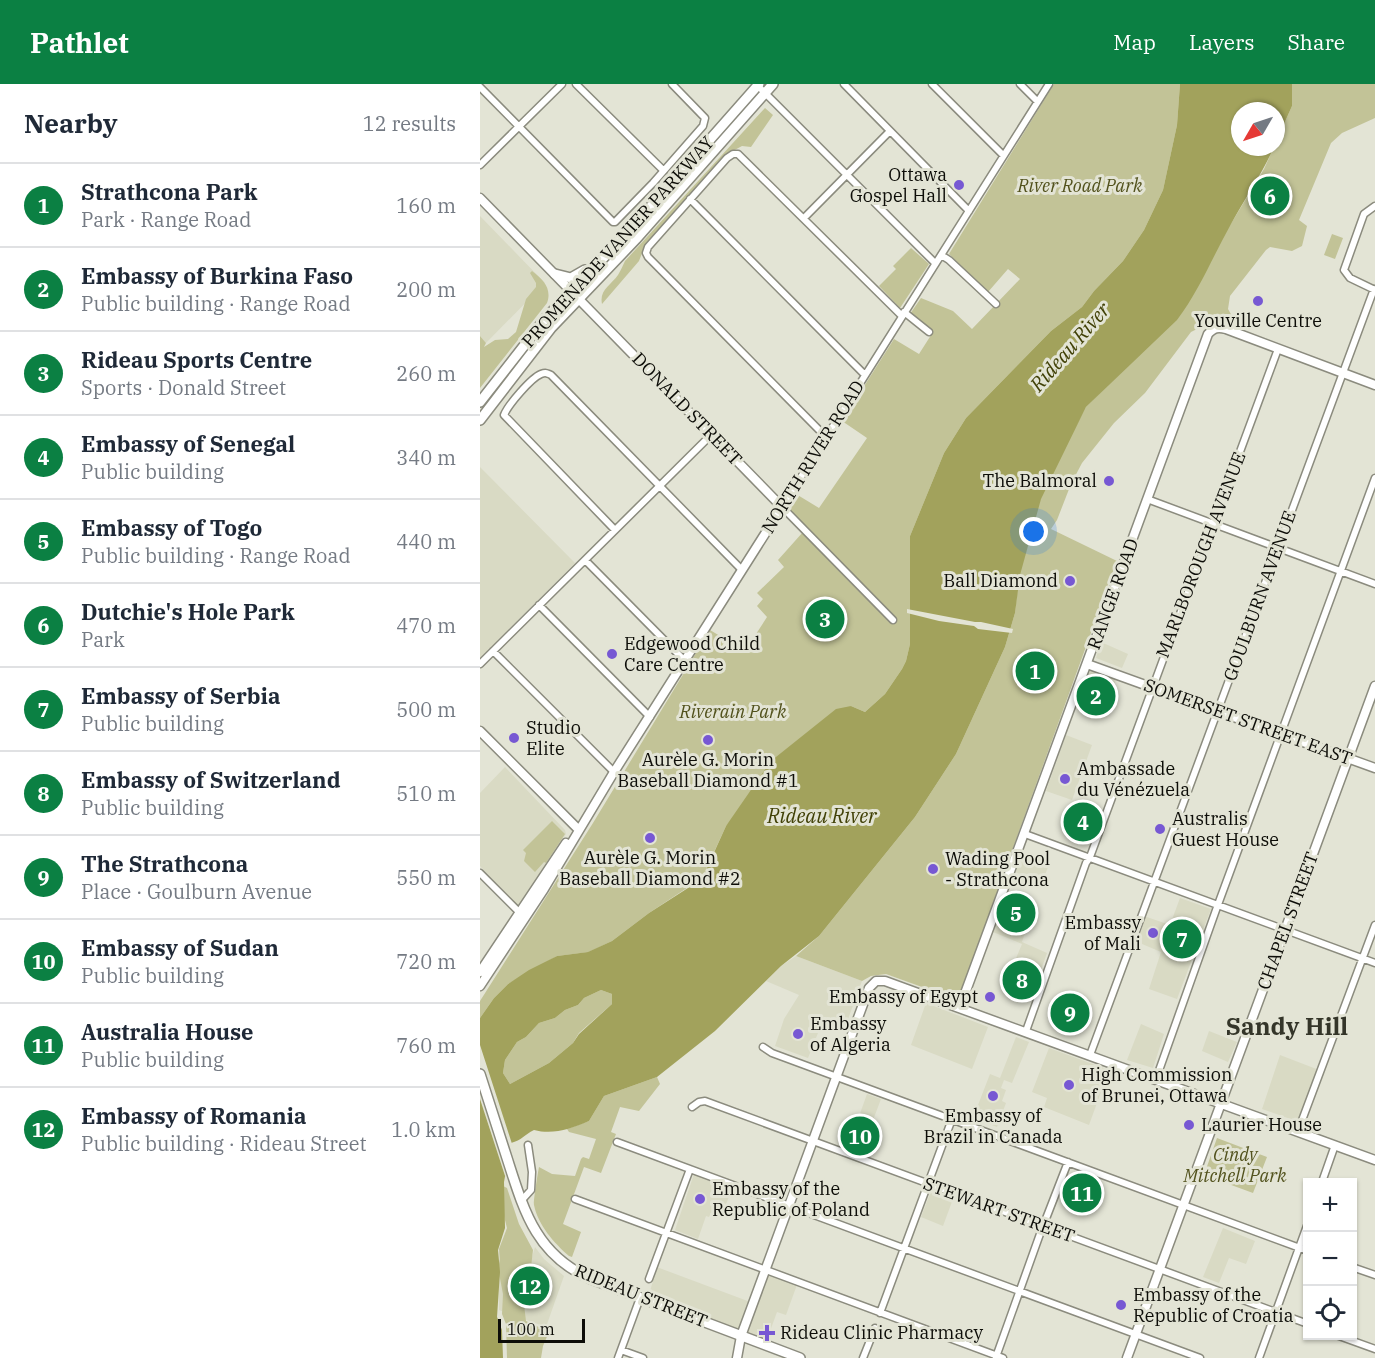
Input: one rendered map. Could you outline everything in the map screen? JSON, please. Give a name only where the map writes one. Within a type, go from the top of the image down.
[{"type":"main road","name":"PROMENADE VANIER PARKWAY","points":[[480,402],[544,319],[613,248],[759,87],[773,84]]},
{"type":"main road","points":[[480,420],[533,349],[636,239],[759,87]]},
{"type":"main road","points":[[555,274],[567,278],[578,275],[613,248]]},
{"type":"main road","name":"RIDEAU STREET","points":[[480,1074],[530,1222],[538,1237],[562,1262],[591,1280],[800,1358]]},
{"type":"street","points":[[480,165],[562,84]]},
{"type":"street","points":[[576,84],[663,170]]},
{"type":"street","points":[[480,87],[615,222],[703,126],[705,118],[672,84]]},
{"type":"street","points":[[844,84],[969,211]]},
{"type":"street","points":[[932,84],[1003,155]]},
{"type":"street","points":[[1020,84],[1037,101]]},
{"type":"street","name":"NORTH RIVER ROAD","points":[[480,972],[550,879],[614,772],[1049,84]]},
{"type":"street","points":[[759,87],[935,263]]},
{"type":"street","points":[[804,218],[891,131]]},
{"type":"street","points":[[825,436],[646,253],[648,247],[729,156],[738,154],[903,314],[929,332]]},
{"type":"street","name":"DONALD STREET","points":[[480,198],[893,620]]},
{"type":"street","points":[[690,199],[865,375]]},
{"type":"street","points":[[1374,289],[1350,278],[1344,270],[1364,214],[1375,206]]},
{"type":"street","points":[[941,255],[996,304]]},
{"type":"street","name":"GOULBURN AVENUE","points":[[1090,1055],[1374,289]]},
{"type":"street","name":"RANGE ROAD","points":[[960,1007],[1208,334],[1213,329],[1226,329],[1278,349]]},
{"type":"street","points":[[1278,349],[1375,385]]},
{"type":"street","name":"MARLBOROUGH AVENUE","points":[[1026,1032],[1086,863],[1278,349]]},
{"type":"street","points":[[615,530],[504,415],[532,381],[542,374],[549,374],[742,570]]},
{"type":"street","points":[[480,664],[712,434]]},
{"type":"street","points":[[1156,1079],[1375,478]]},
{"type":"street","points":[[1147,499],[1375,584]]},
{"type":"street","points":[[585,560],[685,661]]},
{"type":"street","points":[[539,605],[650,717]]},
{"type":"street","points":[[493,651],[614,772]]},
{"type":"street","name":"SOMERSET STREET EAST","points":[[1087,664],[1375,768]]},
{"type":"street","name":"CHAPEL STREET","points":[[1127,1358],[1375,686]]},
{"type":"street","points":[[481,734],[578,830]]},
{"type":"street","points":[[1024,834],[1375,963]]},
{"type":"street","points":[[480,873],[523,915]]},
{"type":"street","name":"NORTH RIVER ROAD","points":[[480,986],[523,915]]},
{"type":"street","points":[[1298,1131],[1375,926]]},
{"type":"street","points":[[737,1358],[741,1336],[765,1270],[869,988],[876,981],[885,981],[960,1007],[1375,1159]]},
{"type":"street","points":[[763,1047],[772,1053],[1303,1249]]},
{"type":"street","name":"STEWART STREET","points":[[692,1107],[705,1101],[1303,1322]]},
{"type":"street","points":[[880,1313],[952,1119]]},
{"type":"street","points":[[617,1142],[1200,1358]]},
{"type":"street","points":[[520,1196],[531,1190],[532,1172],[528,1145]]},
{"type":"street","points":[[1323,1178],[1335,1145]]},
{"type":"street","points":[[575,1199],[998,1357],[1068,1162]]},
{"type":"street","points":[[649,1279],[690,1169]]},
{"type":"street","points":[[1259,1358],[1305,1232]]},
{"type":"street","points":[[1357,1268],[1375,1275]]},
{"type":"street","points":[[618,1358],[639,1298]]},
{"type":"street","points":[[863,1358],[875,1328]]},
{"type":"street","points":[[1352,1340],[1375,1349]]},
{"type":"street","points":[[621,1350],[643,1358]]},
{"type":"shaded area","points":[[480,216],[545,283],[486,343],[480,336]]},
{"type":"shaded area","points":[[480,467],[575,563],[480,658]]},
{"type":"shaded area","points":[[1101,642],[1128,654],[1122,668],[1096,658]]},
{"type":"shaded area","points":[[1090,670],[1116,679],[1107,708],[1081,696]]},
{"type":"shaded area","points":[[1066,735],[1092,745],[1072,800],[1046,791]]},
{"type":"shaded area","points":[[505,767],[565,830],[566,834],[519,907],[480,866],[480,793]]},
{"type":"shaded area","points":[[1074,810],[1097,819],[1091,834],[1069,824]]},
{"type":"shaded area","points":[[1020,857],[1048,867],[1042,883],[1015,872]]},
{"type":"shaded area","points":[[1180,898],[1211,909],[1177,999],[1149,989],[1161,952],[1135,941],[1144,916],[1170,925]]},
{"type":"shaded area","points":[[1005,900],[1032,911],[1022,942],[1047,953],[1032,995],[1017,989],[1015,993],[1003,989],[1022,944],[993,932]]},
{"type":"shaded area","points":[[796,956],[862,981],[844,1030],[822,1023],[808,1058],[775,1046],[784,1019],[799,995],[766,981],[781,966]]},
{"type":"shaded area","points":[[926,1003],[988,1027],[972,1069],[911,1045]]},
{"type":"shaded area","points":[[1141,1024],[1164,1034],[1153,1068],[1127,1060]]},
{"type":"shaded area","points":[[1209,1031],[1237,1042],[1228,1062],[1202,1051]]},
{"type":"shaded area","name":"Embassy of Brazil in Canada","points":[[1016,1037],[1029,1042],[1012,1083],[1004,1080],[1001,1088],[1006,1090],[1002,1101],[1006,1103],[997,1127],[973,1118],[990,1074],[1000,1078]]},
{"type":"shaded area","name":"High Commission of Brunei, Ottawa","points":[[1049,1048],[1109,1070],[1089,1125],[1044,1107],[1047,1098],[1032,1092]]},
{"type":"shaded area","points":[[1280,1055],[1319,1070],[1299,1122],[1262,1109]]},
{"type":"shaded area","points":[[867,1094],[881,1099],[861,1152],[848,1147]]},
{"type":"shaded area","name":"Embassy of the Republic of Poland","points":[[694,1174],[732,1189],[721,1217],[711,1213],[709,1217],[706,1216],[698,1239],[675,1230]]},
{"type":"shaded area","points":[[931,1191],[953,1199],[943,1226],[921,1217]]},
{"type":"shaded area","points":[[1223,1228],[1255,1241],[1246,1264],[1229,1258],[1219,1283],[1203,1277]]},
{"type":"shaded area","points":[[535,1247],[544,1259],[564,1276],[546,1327],[499,1310],[499,1251],[530,1264]]},
{"type":"shaded area","points":[[654,1266],[753,1303],[765,1270],[798,1282],[786,1315],[777,1312],[765,1345],[647,1301],[653,1281],[649,1279]]},
{"type":"green space","name":"River Road Park","points":[[1054,84],[1180,84],[1177,125],[1163,190],[1144,230],[1123,261],[1082,307],[1051,331],[966,418],[944,453],[910,536],[910,644],[902,669],[885,694],[865,712],[851,706],[726,826],[702,878],[612,941],[589,952],[557,956],[508,984],[494,998],[480,1018],[480,1001],[593,823],[710,630],[745,651],[767,617],[757,606],[763,599],[757,593],[784,567],[778,560],[803,532],[786,515],[793,499],[796,494],[819,508],[867,438],[842,421],[894,339],[919,354],[933,332],[910,314],[921,298],[953,311],[972,329],[1020,279],[1008,269],[988,292],[949,254]]},
{"type":"green space","points":[[1292,84],[1375,84],[1375,118],[1342,133],[1331,143],[1299,220],[1307,226],[1302,246],[1292,251],[1270,247],[1266,250],[1230,296],[1228,309],[1232,316],[1227,319],[1214,314],[1191,332],[1145,393],[1114,423],[1082,463],[1071,484],[1057,520],[1051,529],[1117,561],[958,1000],[886,974],[871,976],[862,981],[796,956],[819,936],[915,817],[956,754],[1005,647],[1015,613],[1019,575],[1035,521],[1035,513],[1048,480],[1086,407],[1136,358],[1232,222],[1270,156],[1285,156],[1285,122],[1292,106]]},
{"type":"green space","points":[[765,108],[773,115],[751,147],[742,146],[731,152],[644,248],[639,261],[602,304],[604,291],[618,275],[625,261]]},
{"type":"green space","points":[[1332,234],[1343,238],[1335,259],[1324,255]]},
{"type":"green space","points":[[911,248],[929,264],[900,308],[879,286],[896,269],[893,266]]},
{"type":"green space","points":[[532,271],[548,289],[547,303],[480,388],[480,336],[486,343],[484,347],[495,340],[508,339],[516,332],[526,299],[536,287],[530,273]]},
{"type":"green space","points":[[552,821],[565,834],[546,863],[544,862],[535,872],[524,861],[526,853],[523,850]]},
{"type":"green space","points":[[601,990],[612,994],[612,1004],[579,1033],[573,1043],[549,1063],[510,1084],[503,1073],[505,1060],[517,1042],[526,1037],[539,1023],[555,1018],[565,1010],[578,1005],[584,998]]},
{"type":"green space","points":[[657,1077],[660,1084],[639,1111],[620,1107],[611,1132],[616,1134],[601,1173],[584,1167],[563,1224],[581,1232],[572,1257],[569,1256],[547,1233],[536,1212],[534,1203],[539,1167],[552,1174],[575,1176],[581,1159],[583,1157],[589,1159],[596,1139],[569,1132],[567,1129],[589,1121],[604,1096]]},
{"type":"green space","name":"Cindy Mitchell Park","points":[[1217,1138],[1267,1157],[1253,1193],[1204,1175]]},
{"type":"green space","points":[[503,1186],[507,1188],[519,1224],[533,1250],[530,1276],[523,1297],[526,1321],[549,1332],[541,1358],[507,1358],[506,1324],[502,1314],[503,1294],[498,1268],[499,1249],[507,1228],[504,1216]]},
{"type":"water","name":"Rideau River","points":[[1180,84],[1292,84],[1292,106],[1285,122],[1285,102],[1231,102],[1231,156],[1270,156],[1199,285],[1177,320],[1086,407],[1041,499],[1020,575],[1015,613],[1005,647],[956,754],[915,817],[819,936],[781,966],[715,1031],[657,1077],[604,1096],[589,1121],[562,1130],[548,1132],[534,1130],[511,1143],[504,1182],[505,1228],[498,1250],[500,1272],[497,1317],[502,1330],[503,1358],[480,1358],[480,1018],[494,998],[508,984],[529,970],[557,956],[588,952],[612,941],[649,913],[702,879],[726,826],[771,761],[836,709],[851,706],[865,712],[885,694],[906,661],[910,644],[910,536],[944,453],[966,418],[1051,331],[1082,307],[1123,261],[1144,230],[1163,190],[1177,125]],"holes":[[[601,990],[612,994],[612,1004],[579,1034],[573,1043],[549,1063],[510,1084],[503,1073],[505,1060],[517,1042],[526,1037],[539,1023],[555,1018],[565,1010],[578,1005],[584,998]]]},
{"type":"pier","points":[[907,609],[1013,629],[1012,633],[978,629],[974,626],[907,613]]},
{"type":"pier","points":[[480,1045],[513,1147],[507,1182],[480,1099]]},
{"type":"place","name":"Ottawa Gospel Hall","points":[[959,185]]},
{"type":"place","name":"Dutchie's Hole Park","points":[[1270,196]]},
{"type":"place","name":"Youville Centre","points":[[1258,301]]},
{"type":"place","name":"The Balmoral","points":[[1109,481]]},
{"type":"place","name":"Ball Diamond","points":[[1070,581]]},
{"type":"place","name":"Rideau Sports Centre","points":[[825,619]]},
{"type":"place","name":"Edgewood Child Care Centre","points":[[612,654]]},
{"type":"place","name":"Strathcona Park","points":[[1035,671]]},
{"type":"place","name":"Embassy of Burkina Faso","points":[[1096,696]]},
{"type":"place","name":"Studio Elite","points":[[514,738]]},
{"type":"place","name":"Aurèle G. Morin Baseball Diamond #1","points":[[708,740]]},
{"type":"place","name":"Ambassade du Vénézuela","points":[[1065,779]]},
{"type":"place","name":"Embassy of Senegal","points":[[1083,822]]},
{"type":"place","name":"Australis Guest House","points":[[1160,829]]},
{"type":"place","name":"Aurèle G. Morin Baseball Diamond #2","points":[[650,838]]},
{"type":"place","name":"Wading Pool - Strathcona","points":[[933,869]]},
{"type":"place","name":"Embassy of Togo","points":[[1016,913]]},
{"type":"place","name":"Embassy of Mali","points":[[1153,933]]},
{"type":"place","name":"Embassy of Serbia","points":[[1182,939]]},
{"type":"place","name":"Embassy of Switzerland","points":[[1022,980]]},
{"type":"place","name":"Embassy of Egypt","points":[[990,997]]},
{"type":"place","name":"The Strathcona","points":[[1070,1013]]},
{"type":"place","name":"Embassy of Algeria","points":[[798,1034]]},
{"type":"place","name":"High Commission of Brunei, Ottawa","points":[[1069,1085]]},
{"type":"place","name":"Embassy of Brazil in Canada","points":[[993,1096]]},
{"type":"place","name":"Laurier House","points":[[1189,1125]]},
{"type":"place","name":"Embassy of Sudan","points":[[860,1136]]},
{"type":"place","name":"Australia House","points":[[1082,1193]]},
{"type":"place","name":"Embassy of the Republic of Poland","points":[[700,1199]]},
{"type":"place","name":"Embassy of Romania","points":[[530,1286]]},
{"type":"place","name":"Embassy of the Republic of Croatia","points":[[1121,1305]]},
{"type":"place","name":"Rideau Clinic Pharmacy","points":[[767,1333]]},
{"type":"district","name":"Sandy Hill","points":[[1287,1027]]},
{"type":"park label","name":"Riverain Park","points":[[733,712]]}]
